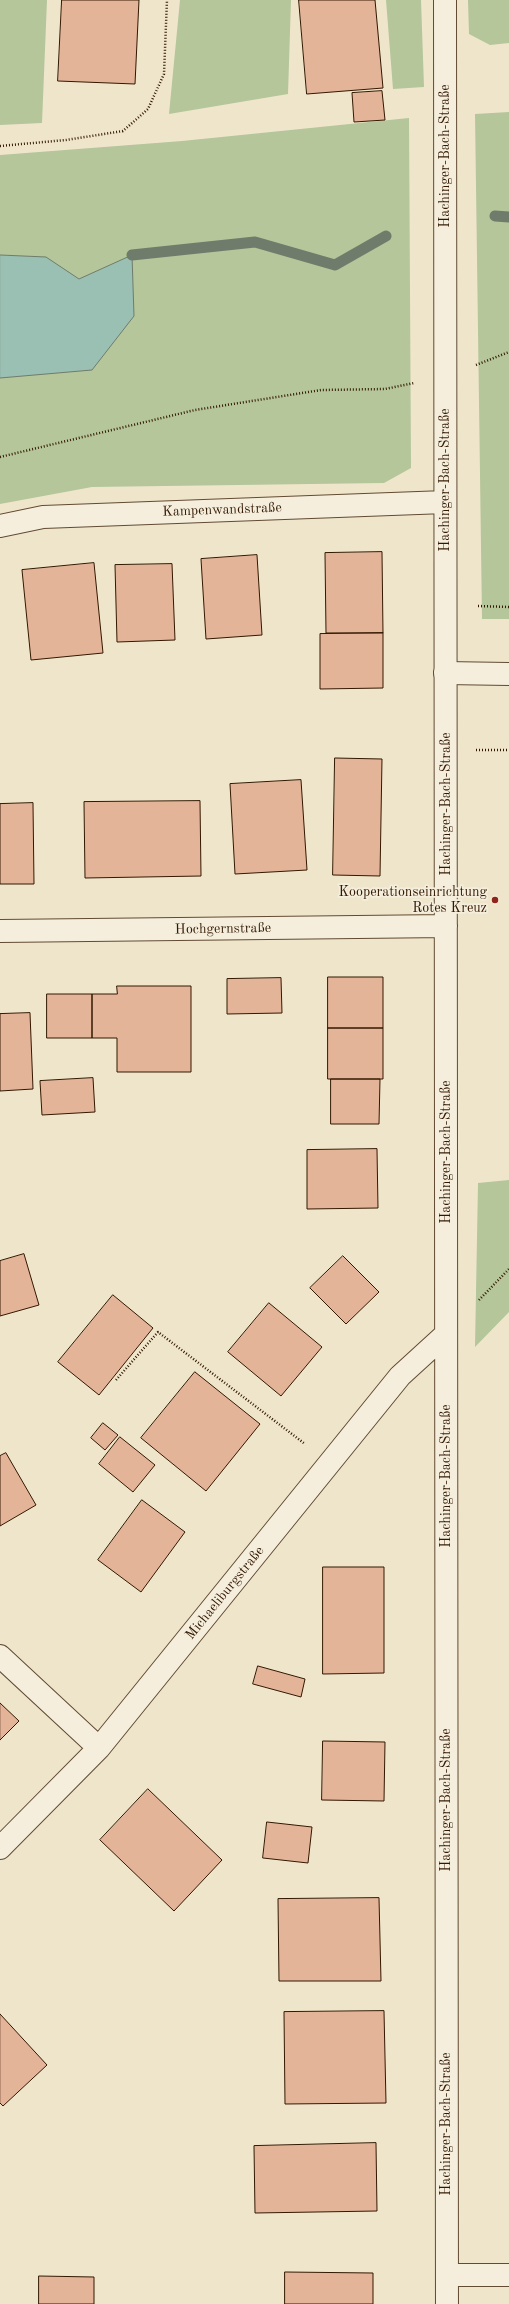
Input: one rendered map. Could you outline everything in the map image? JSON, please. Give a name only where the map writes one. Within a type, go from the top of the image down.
[{"type":"street","name":"Hachinger-Bach-Straße","points":[[445,0],[447,2304]]},
{"type":"street","name":"Kampenwandstraße","points":[[0,526],[43,517],[445,502]]},
{"type":"street","points":[[445,673],[509,674]]},
{"type":"street","name":"Hochgernstraße","points":[[0,931],[446,926]]},
{"type":"street","name":"Michaeliburgstraße","points":[[0,1848],[99,1748],[400,1376],[446,1334]]},
{"type":"street","points":[[0,1656],[99,1748]]},
{"type":"street","points":[[447,2276],[509,2275]]},
{"type":"path","points":[[0,146],[66,140],[123,131],[148,109],[164,74],[167,0]]},
{"type":"path","points":[[0,456],[195,410],[321,390],[385,389]]},
{"type":"path","points":[[116,1380],[158,1332],[329,1463]]},
{"type":"green space","points":[[0,0],[47,0],[42,123],[0,125]]},
{"type":"green space","points":[[180,0],[291,0],[288,94],[169,114]]},
{"type":"green space","points":[[386,0],[421,0],[424,87],[393,89]]},
{"type":"green space","points":[[468,0],[509,0],[509,43],[490,45],[469,34]]},
{"type":"green space","points":[[509,112],[509,619],[482,619],[475,114]]},
{"type":"green space","points":[[409,118],[411,468],[384,483],[92,487],[0,504],[0,155],[182,141]]},
{"type":"green space","points":[[509,1180],[509,1312],[475,1347],[478,1183]]},
{"type":"water","points":[[0,255],[46,257],[79,279],[132,255],[134,316],[92,370],[0,378]]},
{"type":"building","points":[[62,0],[139,0],[135,84],[58,81]]},
{"type":"building","points":[[299,0],[375,0],[383,88],[307,94]]},
{"type":"building","points":[[382,91],[385,120],[354,122],[352,93]]},
{"type":"building","points":[[382,552],[383,633],[326,633],[325,553]]},
{"type":"building","points":[[257,555],[262,635],[206,639],[201,559]]},
{"type":"building","points":[[94,563],[103,653],[31,660],[22,570]]},
{"type":"building","points":[[172,564],[175,640],[117,642],[115,565]]},
{"type":"building","points":[[383,633],[383,688],[320,689],[320,634]]},
{"type":"building","points":[[335,758],[382,759],[380,876],[333,875]]},
{"type":"building","points":[[301,780],[307,870],[235,874],[230,784]]},
{"type":"building","points":[[200,801],[201,876],[85,878],[84,802]]},
{"type":"building","points":[[33,803],[34,884],[0,884],[0,804]]},
{"type":"building","points":[[328,977],[383,977],[383,1028],[328,1028]]},
{"type":"building","points":[[281,978],[282,1013],[227,1014],[227,979]]},
{"type":"building","points":[[117,986],[191,986],[191,1072],[117,1072],[117,1038],[92,1038],[92,994],[117,994]]},
{"type":"building","points":[[47,994],[92,994],[92,1038],[47,1038]]},
{"type":"building","points":[[30,1013],[33,1089],[0,1091],[0,1014]]},
{"type":"building","points":[[328,1028],[383,1028],[383,1079],[328,1079]]},
{"type":"building","points":[[93,1078],[95,1112],[42,1115],[40,1081]]},
{"type":"building","points":[[331,1079],[380,1079],[379,1124],[331,1124]]},
{"type":"building","points":[[377,1149],[378,1208],[307,1209],[307,1150]]},
{"type":"building","points":[[24,1254],[39,1305],[0,1316],[0,1261]]},
{"type":"building","points":[[343,1256],[379,1292],[346,1324],[310,1288]]},
{"type":"building","points":[[113,1295],[153,1328],[99,1395],[58,1362]]},
{"type":"building","points":[[269,1303],[322,1347],[281,1396],[228,1352]]},
{"type":"building","points":[[195,1372],[260,1424],[206,1491],[141,1438]]},
{"type":"building","points":[[103,1423],[118,1435],[105,1450],[91,1438]]},
{"type":"building","points":[[120,1437],[155,1465],[133,1492],[99,1464]]},
{"type":"building","points":[[6,1453],[36,1505],[0,1526],[0,1456]]},
{"type":"building","points":[[142,1500],[185,1532],[141,1592],[98,1560]]},
{"type":"building","points":[[323,1567],[384,1567],[384,1673],[323,1674]]},
{"type":"building","points":[[258,1666],[305,1679],[301,1697],[253,1684]]},
{"type":"building","points":[[0,1703],[19,1721],[0,1740]]},
{"type":"building","points":[[323,1741],[385,1742],[384,1801],[322,1800]]},
{"type":"building","points":[[148,1789],[222,1860],[174,1911],[100,1840]]},
{"type":"building","points":[[267,1822],[312,1827],[308,1863],[263,1858]]},
{"type":"building","points":[[379,1898],[381,1981],[279,1981],[278,1899]]},
{"type":"building","points":[[384,2011],[386,2103],[285,2104],[284,2012]]},
{"type":"building","points":[[0,2014],[47,2065],[3,2106],[0,2103]]},
{"type":"building","points":[[376,2143],[377,2211],[255,2213],[254,2146]]},
{"type":"building","points":[[285,2272],[373,2273],[373,2304],[285,2304]]},
{"type":"building","points":[[39,2276],[94,2277],[94,2304],[39,2304]]},
{"type":"waterway","points":[[495,216],[509,217]]},
{"type":"waterway","points":[[132,255],[255,242],[335,265],[386,236]]},
{"type":"place","name":"Kooperationseinrichtung Rotes Kreuz","points":[[495,900]]}]
